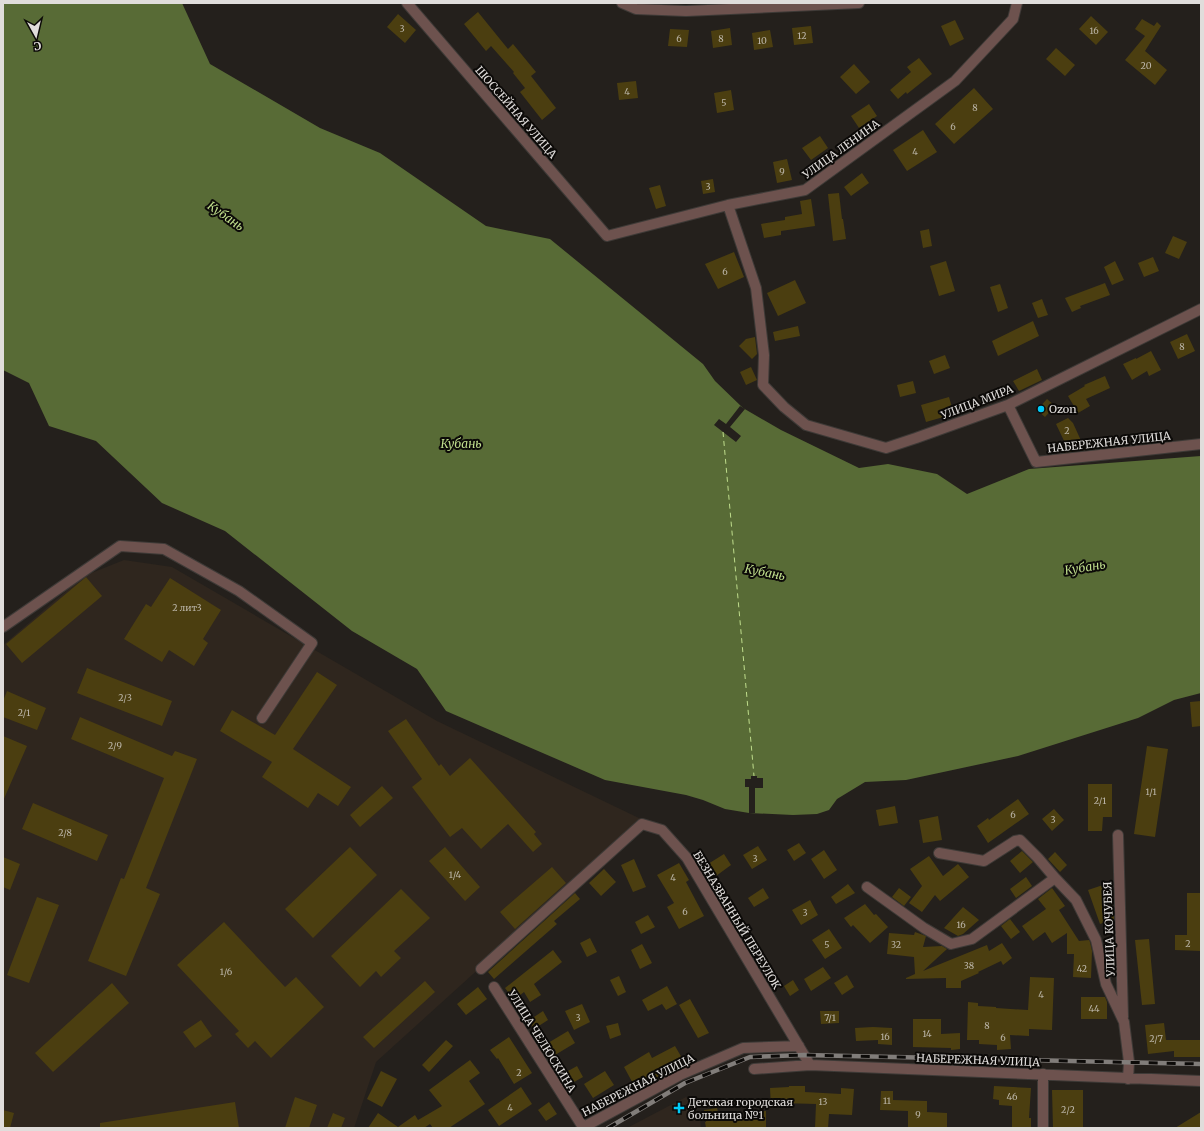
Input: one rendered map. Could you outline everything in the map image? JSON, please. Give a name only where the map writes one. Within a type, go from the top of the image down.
[{"type":"street","name":"ШОССЕЙНАЯ УЛИЦА","points":[[407,3],[607,236]]},
{"type":"street","points":[[622,3],[636,9],[859,3]]},
{"type":"street","name":"УЛИЦА ЛЕНИНА","points":[[607,236],[728,206],[805,190],[955,81],[1013,19],[1017,3]]},
{"type":"street","name":"УЛИЦА МИРА","points":[[728,206],[756,288],[764,355],[763,385],[784,407],[806,425],[886,448],[1008,405],[1201,309]]},
{"type":"street","name":"НАБЕРЕЖНАЯ УЛИЦА","points":[[1008,405],[1036,462],[1201,444]]},
{"type":"street","points":[[3,627],[120,546],[164,549],[239,591],[312,643],[262,718]]},
{"type":"street","name":"БЕЗНАЗВАННЫЙ ПЕРЕУЛОК","points":[[481,969],[642,824],[662,830],[687,858],[810,1066]]},
{"type":"street","name":"УЛИЦА КОЧУБЕЯ","points":[[1118,835],[1124,1022],[1129,1062],[1128,1079]]},
{"type":"street","name":"УЛИЦА КОЧУБЕЯ","points":[[939,853],[984,861],[1015,841],[1020,840],[1076,900],[1096,940],[1106,984],[1124,1022]]},
{"type":"street","points":[[867,887],[924,928],[951,944],[972,939],[1055,878]]},
{"type":"street","name":"УЛИЦА ЧЕЛЮСКИНА","points":[[494,987],[582,1128]]},
{"type":"street","name":"НАБЕРЕЖНАЯ УЛИЦА","points":[[582,1128],[680,1075],[743,1048],[799,1046]]},
{"type":"street","name":"НАБЕРЕЖНАЯ УЛИЦА","points":[[754,1069],[810,1066],[1201,1081]]},
{"type":"street","points":[[1043,1074],[1043,1128]]},
{"type":"shaded area","points":[[124,560],[172,567],[437,721],[643,820],[376,1062],[354,1128],[3,1128],[3,645],[84,576]]},
{"type":"shaded area","name":"Детская городская больница №1","points":[[686,1097],[700,1119],[701,1128],[627,1128]]},
{"type":"water","name":"Кубань","points":[[3,3],[182,3],[210,64],[320,128],[380,153],[486,226],[550,239],[703,364],[715,381],[743,408],[781,430],[859,468],[888,464],[937,474],[967,494],[1029,469],[1201,456],[1201,693],[1174,700],[1138,718],[1018,756],[906,780],[865,782],[837,799],[829,810],[817,814],[793,815],[749,813],[725,809],[686,795],[605,780],[446,711],[417,669],[352,631],[225,531],[162,503],[96,441],[49,426],[29,383],[3,370]]},
{"type":"pier","points":[[740,406],[745,409],[730,427],[741,436],[736,442],[714,425],[719,419],[726,424]]},
{"type":"pier","points":[[751,776],[763,778],[763,788],[755,788],[755,813],[749,813],[749,787],[745,787],[745,779],[751,779]]},
{"type":"building","points":[[478,12],[508,49],[513,44],[536,72],[531,76],[556,108],[542,120],[520,92],[525,88],[513,73],[514,72],[491,46],[486,51],[464,24]]},
{"type":"building","points":[[398,14],[416,30],[405,43],[387,27]]},
{"type":"building","points":[[1091,16],[1108,32],[1096,45],[1079,29]]},
{"type":"building","points":[[1142,19],[1154,26],[1157,22],[1161,26],[1145,51],[1167,70],[1155,85],[1125,60],[1145,36],[1135,29]]},
{"type":"building","points":[[955,20],[964,39],[950,46],[941,26]]},
{"type":"building","points":[[811,26],[813,43],[794,45],[792,28]]},
{"type":"building","points":[[730,28],[732,45],[713,48],[711,31]]},
{"type":"building","points":[[670,29],[689,30],[687,47],[668,46]]},
{"type":"building","points":[[770,30],[773,47],[754,50],[752,33]]},
{"type":"building","points":[[1056,48],[1075,65],[1065,76],[1046,59]]},
{"type":"building","points":[[919,58],[932,74],[907,94],[906,92],[898,99],[890,90],[911,72],[907,67]]},
{"type":"building","points":[[854,64],[870,82],[856,94],[840,77]]},
{"type":"building","points":[[636,81],[638,98],[619,100],[617,83]]},
{"type":"building","points":[[974,88],[993,109],[954,144],[935,124]]},
{"type":"building","points":[[731,90],[734,110],[717,113],[714,93]]},
{"type":"building","points":[[869,104],[877,116],[859,128],[851,116]]},
{"type":"building","points":[[923,130],[937,152],[907,171],[893,150]]},
{"type":"building","points":[[820,136],[828,148],[811,160],[802,148]]},
{"type":"building","points":[[787,159],[792,180],[777,183],[773,162]]},
{"type":"building","points":[[862,173],[869,183],[851,196],[844,187]]},
{"type":"building","points":[[713,179],[715,192],[703,194],[701,181]]},
{"type":"building","points":[[660,185],[666,206],[656,209],[649,188]]},
{"type":"building","points":[[839,193],[846,239],[833,241],[828,194]]},
{"type":"building","points":[[811,199],[815,226],[781,231],[781,235],[764,238],[761,224],[785,220],[785,217],[802,214],[800,201]]},
{"type":"building","points":[[929,229],[932,246],[923,248],[920,231]]},
{"type":"building","points":[[1173,236],[1187,242],[1179,259],[1165,253]]},
{"type":"building","points":[[734,252],[744,277],[718,289],[705,264]]},
{"type":"building","points":[[1153,257],[1159,271],[1144,277],[1138,263]]},
{"type":"building","points":[[946,261],[955,291],[939,296],[930,266]]},
{"type":"building","points":[[1115,261],[1124,280],[1112,285],[1104,267]]},
{"type":"building","points":[[795,280],[806,303],[778,316],[767,293]]},
{"type":"building","points":[[1105,283],[1110,295],[1080,306],[1081,308],[1072,312],[1065,298]]},
{"type":"building","points":[[1000,284],[1008,308],[998,312],[990,287]]},
{"type":"building","points":[[1042,299],[1048,315],[1038,318],[1032,303]]},
{"type":"building","points":[[1033,321],[1039,336],[998,356],[992,341]]},
{"type":"building","points":[[798,326],[800,336],[775,341],[773,332]]},
{"type":"building","points":[[1187,334],[1195,351],[1178,359],[1170,342]]},
{"type":"building","points":[[755,337],[757,354],[752,359],[739,346],[746,339]]},
{"type":"building","points":[[1151,351],[1161,370],[1149,376],[1147,371],[1132,380],[1123,364]]},
{"type":"building","points":[[945,355],[950,368],[934,374],[929,361]]},
{"type":"building","points":[[751,367],[757,380],[746,385],[740,372]]},
{"type":"building","points":[[1037,369],[1042,380],[1019,391],[1013,381]]},
{"type":"building","points":[[1105,376],[1110,388],[1086,399],[1090,406],[1078,413],[1068,396],[1085,386],[1084,385]]},
{"type":"building","points":[[913,381],[916,393],[900,397],[897,385]]},
{"type":"building","points":[[949,397],[954,414],[926,422],[921,405]]},
{"type":"building","points":[[1047,399],[1055,406],[1045,417],[1037,410]]},
{"type":"building","points":[[1068,418],[1073,423],[1084,450],[1063,453],[1062,446],[1066,445],[1056,424]]},
{"type":"building","points":[[86,577],[102,596],[22,663],[6,644]]},
{"type":"building","points":[[170,578],[221,610],[203,639],[208,643],[194,666],[169,650],[162,662],[124,639],[146,604],[151,607]]},
{"type":"building","points":[[87,668],[172,701],[162,726],[77,693]]},
{"type":"building","points":[[317,672],[337,685],[293,749],[351,787],[338,806],[318,793],[308,808],[262,777],[272,762],[220,731],[232,710],[275,735]]},
{"type":"building","points":[[7,691],[46,708],[37,730],[3,717],[3,701]]},
{"type":"building","points":[[1201,701],[1201,726],[1192,727],[1190,702]]},
{"type":"building","points":[[80,717],[172,756],[175,751],[197,759],[146,888],[160,894],[126,976],[88,961],[121,878],[124,879],[164,778],[71,739]]},
{"type":"building","points":[[406,719],[439,766],[441,764],[450,776],[470,758],[536,832],[534,834],[542,844],[533,852],[508,824],[481,849],[462,828],[450,837],[412,787],[422,779],[388,731]]},
{"type":"building","points":[[3,736],[27,746],[3,801]]},
{"type":"building","points":[[1147,746],[1168,749],[1155,837],[1134,834]]},
{"type":"building","points":[[1088,784],[1112,784],[1112,817],[1103,817],[1102,831],[1088,831]]},
{"type":"building","points":[[382,786],[393,798],[360,827],[350,815]]},
{"type":"building","points":[[1018,799],[1029,814],[988,843],[977,826],[988,818],[989,820]]},
{"type":"building","points":[[33,803],[108,835],[97,861],[22,829]]},
{"type":"building","points":[[895,806],[898,823],[879,826],[876,810]]},
{"type":"building","points":[[1054,809],[1064,820],[1052,831],[1042,819]]},
{"type":"building","points":[[938,816],[942,840],[923,843],[919,820]]},
{"type":"building","points":[[799,843],[806,853],[794,861],[787,850]]},
{"type":"building","points":[[758,846],[767,860],[752,869],[743,855]]},
{"type":"building","points":[[350,847],[377,875],[313,938],[285,909]]},
{"type":"building","points":[[445,847],[480,887],[465,901],[429,861]]},
{"type":"building","points":[[824,850],[837,870],[824,879],[811,859]]},
{"type":"building","points":[[1022,851],[1033,862],[1020,873],[1010,861]]},
{"type":"building","points":[[1055,852],[1067,865],[1060,872],[1048,859]]},
{"type":"building","points":[[724,854],[731,865],[716,876],[708,864]]},
{"type":"building","points":[[929,856],[943,876],[958,864],[969,877],[940,901],[935,895],[922,912],[909,903],[922,886],[910,869]]},
{"type":"building","points":[[3,857],[20,864],[10,890],[3,887]]},
{"type":"building","points":[[634,859],[646,887],[633,892],[621,865]]},
{"type":"building","points":[[679,863],[689,880],[686,882],[704,916],[679,929],[667,907],[674,903],[657,875]]},
{"type":"building","points":[[552,867],[566,883],[515,929],[500,912]]},
{"type":"building","points":[[604,869],[616,882],[601,896],[589,883]]},
{"type":"building","points":[[1026,877],[1032,886],[1016,898],[1010,889]]},
{"type":"building","points":[[1112,882],[1113,903],[1111,903],[1114,910],[1114,919],[1100,924],[1088,890]]},
{"type":"building","points":[[848,884],[855,893],[836,904],[831,897]]},
{"type":"building","points":[[763,888],[769,898],[754,907],[748,898]]},
{"type":"building","points":[[899,888],[911,897],[904,906],[892,897]]},
{"type":"building","points":[[1052,888],[1065,906],[1059,910],[1079,941],[1089,940],[1090,942],[1092,951],[1091,978],[1073,977],[1074,954],[1067,954],[1067,933],[1052,943],[1045,932],[1033,941],[1022,926],[1046,909],[1038,899]]},
{"type":"building","points":[[401,889],[430,918],[394,951],[401,958],[381,977],[376,971],[360,987],[331,956]]},
{"type":"building","points":[[575,893],[580,899],[554,921],[557,924],[494,979],[488,972]]},
{"type":"building","points":[[1187,893],[1201,893],[1201,951],[1175,950],[1175,935],[1187,935]]},
{"type":"building","points":[[37,897],[59,905],[29,983],[7,975]]},
{"type":"building","points":[[810,900],[818,915],[801,925],[792,910]]},
{"type":"building","points":[[865,904],[874,915],[876,914],[888,927],[870,943],[853,925],[851,927],[844,918]]},
{"type":"building","points":[[963,907],[979,920],[963,934],[958,936],[944,928]]},
{"type":"building","points":[[648,915],[655,927],[641,934],[635,922]]},
{"type":"building","points":[[1010,919],[1020,932],[1011,939],[1001,926]]},
{"type":"building","points":[[224,922],[285,987],[296,977],[324,1007],[271,1058],[255,1041],[248,1048],[235,1034],[239,1031],[177,965]]},
{"type":"building","points":[[829,929],[842,948],[825,959],[812,940]]},
{"type":"building","points":[[915,932],[926,936],[923,947],[942,946],[947,949],[923,971],[987,945],[989,951],[1002,943],[1012,958],[1003,965],[1001,961],[961,981],[961,988],[946,988],[946,978],[906,979],[915,974],[914,957],[887,954],[889,933],[914,935]]},
{"type":"building","points":[[590,938],[597,952],[587,957],[580,943]]},
{"type":"building","points":[[1149,939],[1155,1004],[1142,1005],[1135,940]]},
{"type":"building","points":[[642,944],[652,963],[640,969],[631,950]]},
{"type":"building","points":[[553,950],[562,962],[534,984],[541,995],[530,1002],[524,992],[514,1000],[505,988]]},
{"type":"building","points":[[823,967],[831,978],[811,991],[804,979]]},
{"type":"building","points":[[847,975],[854,987],[842,995],[834,983]]},
{"type":"building","points":[[619,976],[626,992],[618,996],[610,980]]},
{"type":"building","points":[[1030,977],[1054,978],[1052,1030],[1029,1029],[1029,1036],[1010,1035],[1011,1049],[997,1050],[997,1045],[979,1044],[979,1040],[967,1040],[968,1002],[978,1003],[978,1006],[1028,1010]]},
{"type":"building","points":[[793,980],[799,990],[790,996],[784,986]]},
{"type":"building","points":[[425,981],[435,992],[374,1048],[363,1037]]},
{"type":"building","points":[[112,983],[129,1003],[53,1072],[35,1053]]},
{"type":"building","points":[[667,986],[677,1004],[666,1010],[662,1004],[648,1011],[642,1000]]},
{"type":"building","points":[[478,987],[487,999],[466,1015],[457,1004]]},
{"type":"building","points":[[1081,997],[1105,997],[1107,1002],[1107,1019],[1081,1019]]},
{"type":"building","points":[[690,999],[709,1033],[698,1038],[679,1005]]},
{"type":"building","points":[[582,1004],[590,1022],[574,1030],[565,1011]]},
{"type":"building","points":[[543,1011],[548,1020],[534,1029],[528,1021]]},
{"type":"building","points":[[820,1011],[839,1011],[839,1023],[821,1024]]},
{"type":"building","points":[[913,1019],[941,1019],[941,1034],[960,1033],[960,1049],[951,1050],[951,1048],[913,1047]]},
{"type":"building","points":[[201,1020],[212,1036],[195,1048],[183,1032]]},
{"type":"building","points":[[618,1023],[621,1035],[610,1039],[606,1026]]},
{"type":"building","points":[[1164,1023],[1166,1040],[1201,1040],[1201,1057],[1174,1057],[1174,1051],[1148,1054],[1145,1025]]},
{"type":"building","points":[[855,1028],[892,1028],[892,1045],[878,1044],[878,1040],[856,1041]]},
{"type":"building","points":[[568,1031],[575,1043],[555,1055],[548,1043]]},
{"type":"building","points":[[509,1037],[532,1073],[514,1084],[498,1058],[497,1059],[490,1050]]},
{"type":"building","points":[[446,1040],[453,1046],[429,1072],[422,1065]]},
{"type":"building","points":[[675,1046],[682,1058],[659,1071],[661,1075],[636,1089],[624,1067],[649,1052],[652,1058]]},
{"type":"building","points":[[470,1060],[480,1073],[469,1081],[485,1104],[449,1128],[433,1128],[430,1124],[424,1128],[368,1128],[378,1113],[398,1127],[415,1115],[418,1120],[442,1106],[429,1090]]},
{"type":"building","points":[[577,1066],[583,1077],[567,1086],[561,1075]]},
{"type":"building","points":[[381,1071],[397,1079],[382,1107],[367,1099]]},
{"type":"building","points":[[605,1071],[614,1085],[593,1098],[584,1084]]},
{"type":"building","points":[[805,1086],[805,1092],[841,1094],[841,1088],[854,1089],[852,1115],[829,1114],[828,1128],[815,1128],[816,1104],[781,1103],[781,1107],[771,1108],[770,1088]]},
{"type":"building","points":[[994,1086],[1031,1088],[1029,1118],[1031,1118],[1031,1128],[1012,1128],[1012,1106],[999,1105],[999,1100],[993,1099]]},
{"type":"building","points":[[521,1087],[532,1104],[499,1126],[488,1110]]},
{"type":"building","points":[[1052,1090],[1083,1090],[1083,1128],[1053,1128]]},
{"type":"building","points":[[881,1091],[893,1091],[893,1100],[927,1101],[927,1112],[947,1113],[947,1128],[908,1128],[908,1111],[880,1110]]},
{"type":"building","points":[[295,1097],[317,1105],[309,1128],[285,1128]]},
{"type":"building","points":[[235,1102],[239,1128],[100,1128],[100,1123]]},
{"type":"building","points":[[549,1102],[557,1114],[546,1121],[538,1110]]},
{"type":"building","points":[[717,1108],[720,1120],[751,1116],[751,1112],[766,1111],[766,1128],[706,1128],[704,1110]]},
{"type":"building","points":[[3,1110],[14,1113],[10,1128],[3,1128]]},
{"type":"building","points":[[1201,1112],[1201,1128],[1175,1128]]},
{"type":"building","points":[[333,1113],[345,1118],[341,1128],[327,1128]]},
{"type":"ferry route","points":[[723,432],[754,776]]},
{"type":"railway","points":[[608,1128],[685,1083],[750,1057],[804,1055],[1201,1064]]},
{"type":"place","name":"Ozon","points":[[1041,409]]},
{"type":"place","name":"Детская городская больница №1","points":[[679,1108]]}]
